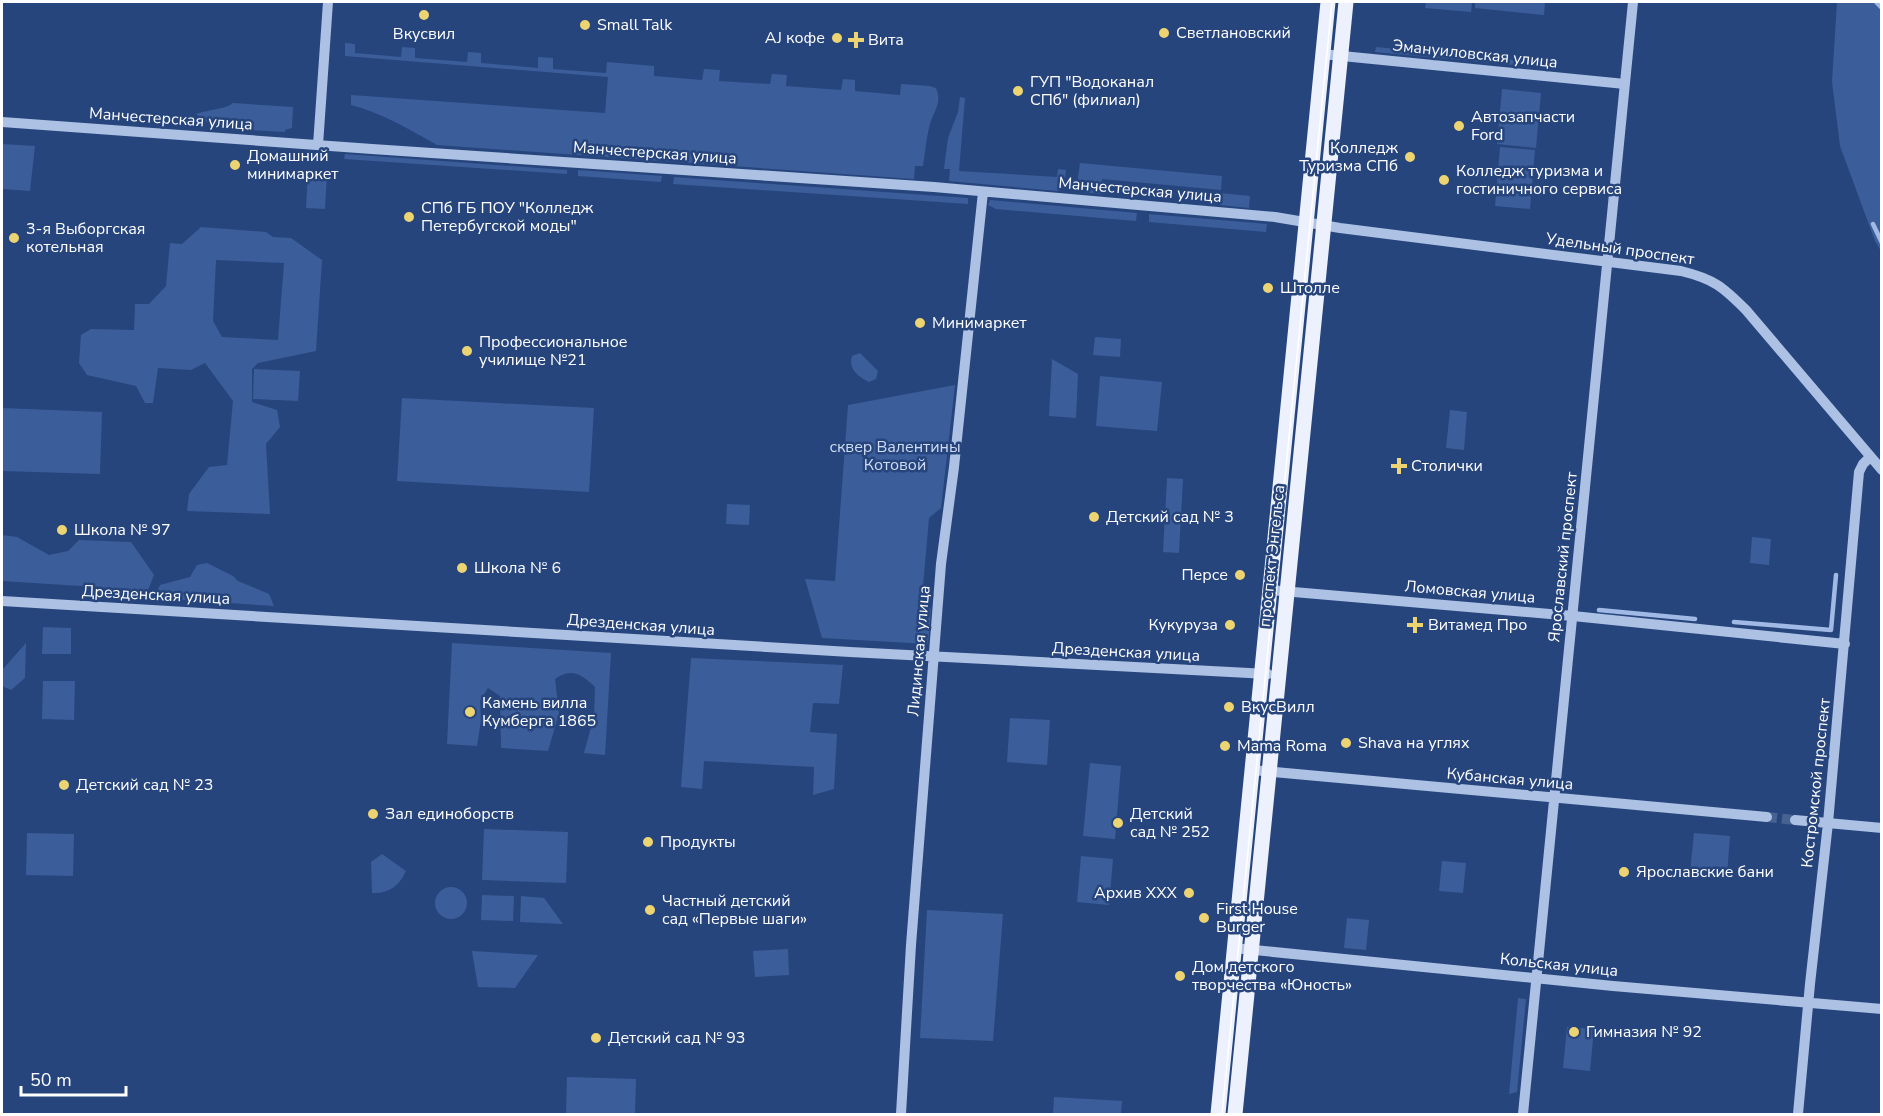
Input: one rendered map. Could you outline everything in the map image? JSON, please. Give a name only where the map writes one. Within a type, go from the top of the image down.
[{"type":"main road","name":"проспект Энгельса","points":[[1218,1114],[1328,2]]},
{"type":"main road","name":"проспект Энгельса","points":[[1235,1114],[1346,2]]},
{"type":"street","points":[[318,145],[328,2]]},
{"type":"street","name":"Ярославский проспект","points":[[1523,1114],[1633,2]]},
{"type":"street","name":"Эмануиловская улица","points":[[1322,54],[1625,84]]},
{"type":"street","name":"Манчестерская улица","points":[[2,122],[922,186],[1275,217],[1306,222]]},
{"type":"street","name":"Лидинская улица","points":[[901,1114],[911,945],[941,564],[954,467],[983,192]]},
{"type":"street","name":"Удельный проспект","points":[[1306,222],[1681,271],[1714,282],[1725,289],[1746,310],[1881,470]]},
{"type":"street","name":"Костромской проспект","points":[[1798,1114],[1828,823],[1859,472],[1870,457]]},
{"type":"street","name":"Ломовская улица","points":[[1270,590],[1573,616],[1845,644]]},
{"type":"street","name":"Дрезденская улица","points":[[2,601],[934,657],[1278,675]]},
{"type":"street","name":"Кубанская улица","points":[[1252,770],[1767,817]]},
{"type":"street","points":[[1795,820],[1881,828]]},
{"type":"street","name":"Кольская улица","points":[[1234,948],[1625,987],[1881,1009]]},
{"type":"green space","points":[[1426,2],[1472,2],[1471,12],[1425,8]]},
{"type":"green space","points":[[1475,2],[1545,2],[1544,15],[1475,8]]},
{"type":"green space","points":[[1837,2],[1881,2],[1881,251],[1875,241],[1840,146],[1832,82]]},
{"type":"green space","points":[[345,43],[355,44],[355,53],[401,57],[402,47],[415,48],[415,58],[467,62],[468,52],[481,53],[481,63],[538,68],[538,57],[553,58],[553,69],[606,73],[607,62],[654,66],[654,76],[702,80],[704,69],[720,70],[719,81],[770,84],[772,74],[787,75],[786,86],[841,90],[843,79],[855,80],[855,91],[900,95],[901,84],[929,86],[936,88],[938,99],[930,122],[923,166],[915,166],[914,179],[437,145],[406,127],[351,105],[351,95],[605,113],[608,77],[345,56]]},
{"type":"green space","points":[[1376,47],[1525,61],[1524,66],[1375,52]]},
{"type":"green space","points":[[1502,89],[1541,93],[1536,148],[1497,144]]},
{"type":"green space","points":[[960,97],[965,98],[959,171],[1057,177],[1058,169],[1066,170],[1064,187],[1058,191],[949,181],[950,169],[944,169],[948,138],[958,112]]},
{"type":"green space","points":[[233,103],[293,107],[292,128],[285,132],[215,128],[196,114],[226,107]]},
{"type":"green space","points":[[2,144],[35,146],[30,191],[2,189]]},
{"type":"green space","points":[[1500,147],[1535,150],[1530,209],[1495,206]]},
{"type":"green space","points":[[345,154],[567,170],[567,174],[344,159]]},
{"type":"green space","points":[[1080,163],[1222,176],[1221,190],[1102,179],[1100,194],[1081,192],[1077,184]]},
{"type":"green space","points":[[578,170],[662,176],[661,182],[578,176]]},
{"type":"green space","points":[[308,171],[327,173],[325,209],[306,208]]},
{"type":"green space","points":[[674,177],[968,198],[968,204],[673,184]]},
{"type":"green space","points":[[1220,193],[1250,196],[1249,208],[1220,205]]},
{"type":"green space","points":[[990,200],[1137,213],[1136,221],[996,209],[988,205]]},
{"type":"green space","points":[[1149,214],[1267,224],[1266,232],[1149,222]]},
{"type":"green space","points":[[201,227],[266,232],[273,237],[291,238],[322,260],[316,351],[258,363],[252,369],[252,402],[277,410],[280,427],[266,444],[270,514],[187,511],[189,494],[209,467],[227,465],[233,401],[205,363],[191,370],[158,368],[153,403],[145,403],[136,386],[87,375],[79,363],[81,335],[91,329],[134,330],[135,304],[149,304],[166,286],[170,243],[182,244]],"holes":[[[216,260],[284,263],[278,340],[222,337],[213,321]]]},
{"type":"green space","points":[[1095,337],[1121,339],[1120,357],[1093,355]]},
{"type":"green space","points":[[860,353],[878,371],[876,379],[869,382],[853,369],[852,356]]},
{"type":"green space","points":[[1052,359],[1078,374],[1076,418],[1049,416]]},
{"type":"green space","points":[[254,369],[300,371],[298,401],[253,399]]},
{"type":"green space","points":[[1100,376],[1162,382],[1157,431],[1096,426]]},
{"type":"green space","name":"сквер Валентины Котовой","points":[[955,385],[941,508],[929,518],[922,597],[931,610],[928,644],[822,638],[805,579],[835,581],[848,405]]},
{"type":"green space","points":[[402,398],[594,408],[589,492],[397,481]]},
{"type":"green space","points":[[2,408],[102,412],[100,474],[2,471]]},
{"type":"green space","points":[[1450,410],[1467,412],[1464,450],[1446,448]]},
{"type":"green space","points":[[1167,478],[1183,479],[1179,553],[1163,552]]},
{"type":"green space","points":[[727,504],[750,505],[749,525],[726,524]]},
{"type":"green space","points":[[2,535],[17,537],[49,555],[68,551],[79,540],[131,542],[154,575],[148,590],[134,599],[128,589],[2,581]]},
{"type":"green space","points":[[1752,537],[1771,539],[1769,565],[1750,563]]},
{"type":"green space","points":[[207,563],[233,576],[238,581],[269,594],[274,606],[154,598],[160,585],[190,577],[197,565]]},
{"type":"green space","points":[[43,627],[71,628],[71,654],[42,654]]},
{"type":"green space","points":[[26,643],[25,678],[11,690],[2,686],[2,670]]},
{"type":"green space","points":[[452,643],[611,653],[605,755],[584,753],[594,716],[595,687],[586,679],[572,673],[555,679],[559,713],[548,751],[501,748],[500,696],[488,688],[480,701],[481,720],[477,746],[447,744]]},
{"type":"green space","points":[[691,658],[843,665],[839,704],[813,703],[810,732],[837,734],[834,789],[813,795],[814,767],[704,761],[702,789],[681,787]]},
{"type":"green space","points":[[43,681],[75,681],[74,720],[42,719]]},
{"type":"green space","points":[[1010,718],[1050,720],[1047,765],[1007,762]]},
{"type":"green space","points":[[1090,763],[1121,766],[1115,839],[1083,836]]},
{"type":"green space","points":[[484,829],[568,832],[566,883],[482,880]]},
{"type":"green space","points":[[27,833],[74,834],[73,876],[26,875]]},
{"type":"green space","points":[[1694,833],[1730,836],[1727,875],[1690,872]]},
{"type":"green space","points":[[382,854],[406,871],[393,888],[384,892],[372,893],[371,862]]},
{"type":"green space","points":[[1081,856],[1113,859],[1109,905],[1077,902]]},
{"type":"green space","points":[[1442,861],[1466,863],[1463,893],[1439,891]]},
{"type":"green space","points":[[451,887],[462,892],[467,903],[462,914],[451,919],[440,914],[435,903],[440,892]]},
{"type":"green space","points":[[482,895],[514,896],[513,921],[481,920]]},
{"type":"green space","points":[[521,896],[544,898],[563,924],[520,922]]},
{"type":"green space","points":[[927,910],[1003,914],[993,1041],[920,1038]]},
{"type":"green space","points":[[1347,918],[1369,920],[1366,950],[1344,948]]},
{"type":"green space","points":[[788,949],[789,975],[755,977],[753,951]]},
{"type":"green space","points":[[472,951],[538,955],[515,988],[478,987]]},
{"type":"green space","points":[[1518,998],[1526,999],[1517,1092],[1509,1094]]},
{"type":"green space","points":[[1567,1027],[1594,1029],[1590,1071],[1563,1068]]},
{"type":"green space","points":[[567,1077],[636,1079],[635,1114],[566,1114]]},
{"type":"green space","points":[[1054,1097],[1122,1101],[1121,1114],[1053,1114]]},
{"type":"waterway","points":[[1876,2],[1882,8]]},
{"type":"waterway","points":[[1873,224],[1882,243]]},
{"type":"waterway","points":[[1734,622],[1831,630],[1836,575]]},
{"type":"waterway","points":[[1599,610],[1695,619]]},
{"type":"tunnel","points":[[1767,817],[1795,820]]},
{"type":"tram line","points":[[1222,1114],[1332,2]]},
{"type":"place","name":"Вкусвил","points":[[424,15]]},
{"type":"place","name":"Small Talk","points":[[585,25]]},
{"type":"place","name":"Светлановский","points":[[1164,33]]},
{"type":"place","name":"AJ кофе","points":[[837,38]]},
{"type":"place","name":"Вита","points":[[856,40]]},
{"type":"place","name":"ГУП \"Водоканал СПб\" (филиал)","points":[[1018,91]]},
{"type":"place","name":"Автозапчасти Ford","points":[[1459,126]]},
{"type":"place","name":"Колледж Туризма СПб","points":[[1410,157]]},
{"type":"place","name":"Домашний минимаркет","points":[[235,165]]},
{"type":"place","name":"Колледж туризма и гостиничного сервиса","points":[[1444,180]]},
{"type":"place","name":"СПб ГБ ПОУ \"Колледж Петербугской моды\"","points":[[409,217]]},
{"type":"place","name":"3-я Выборгская котельная","points":[[14,238]]},
{"type":"place","name":"Штолле","points":[[1268,288]]},
{"type":"place","name":"Минимаркет","points":[[920,323]]},
{"type":"place","name":"Профессиональное училище №21","points":[[467,351]]},
{"type":"place","name":"Столички","points":[[1399,466]]},
{"type":"place","name":"Детский сад № 3","points":[[1094,517]]},
{"type":"place","name":"Школа № 97","points":[[62,530]]},
{"type":"place","name":"Школа № 6","points":[[462,568]]},
{"type":"place","name":"Персе","points":[[1240,575]]},
{"type":"place","name":"Кукуруза","points":[[1230,625]]},
{"type":"place","name":"Витамед Про","points":[[1415,625]]},
{"type":"place","name":"ВкусВилл","points":[[1229,707]]},
{"type":"place","name":"Камень вилла Кумберга 1865","points":[[470,712]]},
{"type":"place","name":"Shava на углях","points":[[1346,743]]},
{"type":"place","name":"Mama Roma","points":[[1225,746]]},
{"type":"place","name":"Детский сад № 23","points":[[64,785]]},
{"type":"place","name":"Зал единоборств","points":[[373,814]]},
{"type":"place","name":"Детский сад № 252","points":[[1118,823]]},
{"type":"place","name":"Продукты","points":[[648,842]]},
{"type":"place","name":"Ярославские бани","points":[[1624,872]]},
{"type":"place","name":"Архив XXX","points":[[1189,893]]},
{"type":"place","name":"Частный детский сад «Первые шаги»","points":[[650,910]]},
{"type":"place","name":"First House Burger","points":[[1204,918]]},
{"type":"place","name":"Дом детского творчества «Юность»","points":[[1180,976]]},
{"type":"place","name":"Гимназия № 92","points":[[1574,1032]]},
{"type":"place","name":"Детский сад № 93","points":[[596,1038]]}]
